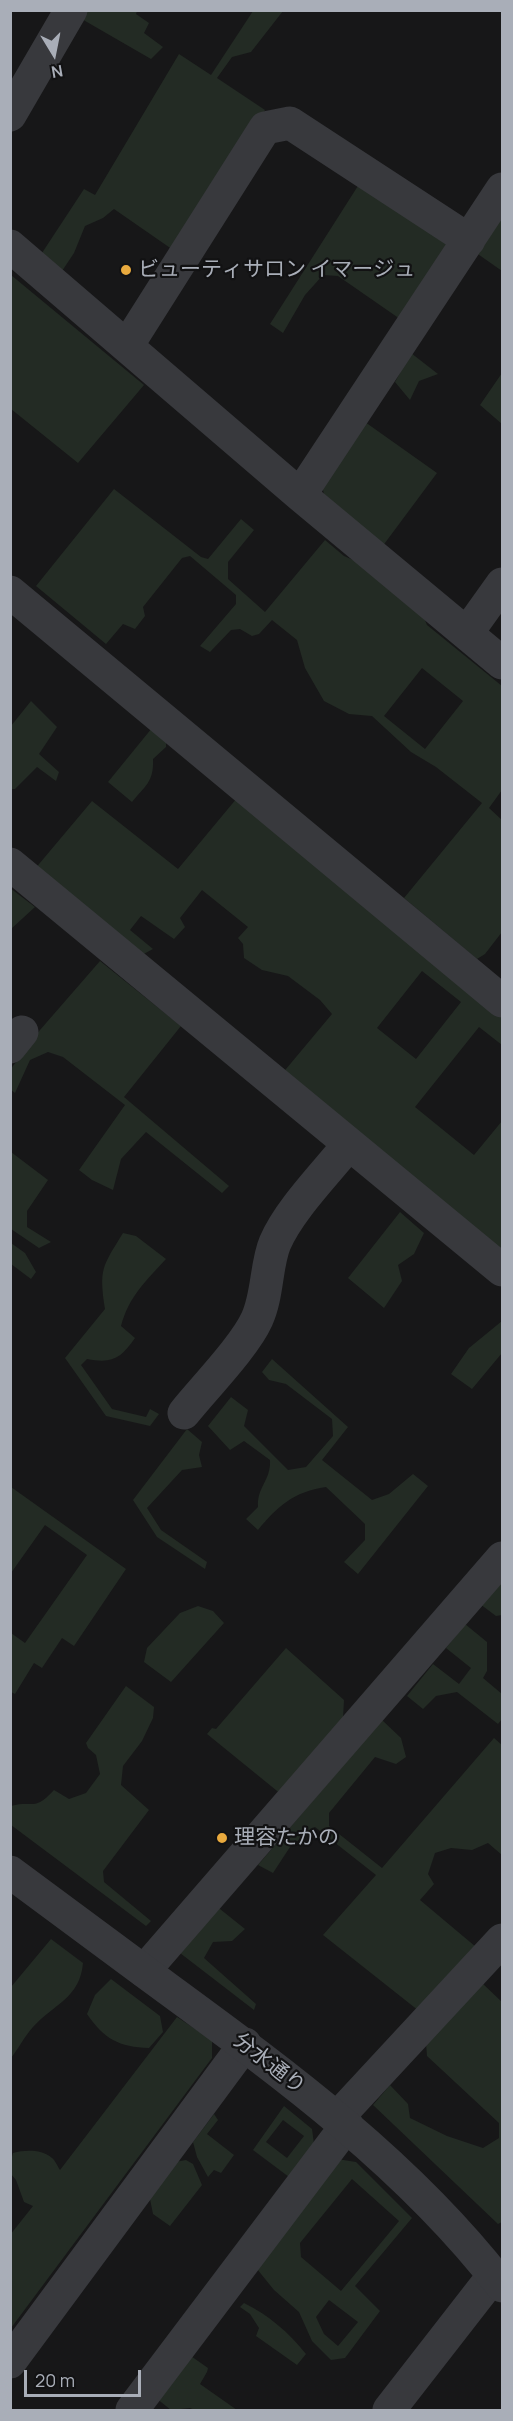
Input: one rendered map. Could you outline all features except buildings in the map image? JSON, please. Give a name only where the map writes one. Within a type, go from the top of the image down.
[{"type":"street","points":[[10,115],[71,10]]},
{"type":"street","points":[[127,346],[265,128],[290,123],[469,240]]},
{"type":"street","points":[[300,495],[502,189]]},
{"type":"street","points":[[10,246],[300,495],[502,663]]},
{"type":"street","points":[[467,633],[502,584]]},
{"type":"street","points":[[10,592],[502,1000]]},
{"type":"street","points":[[10,864],[502,1270]]},
{"type":"street","points":[[184,1413],[257,1320],[268,1285],[274,1246],[284,1226],[349,1144]]},
{"type":"street","points":[[144,1971],[502,1558]]},
{"type":"street","name":"分水通り","points":[[10,1872],[245,2044],[342,2121],[422,2195],[498,2280]]},
{"type":"street","points":[[132,2410],[342,2121],[502,1940]]},
{"type":"street","points":[[10,2362],[245,2044]]},
{"type":"street","points":[[389,2410],[498,2280]]},
{"type":"shaded area","points":[[85,11],[137,11],[136,14],[149,23],[144,33],[163,47],[151,59],[80,18]]},
{"type":"shaded area","points":[[253,11],[283,11],[251,52],[232,57],[217,78],[265,110],[176,252],[114,209],[103,218],[85,226],[74,253],[58,277],[38,259],[84,189],[95,195],[179,54],[211,75]]},
{"type":"shaded area","points":[[363,178],[443,233],[447,248],[400,319],[338,276],[323,275],[305,295],[283,333],[270,324]]},
{"type":"shaded area","points":[[502,208],[502,271],[475,252]]},
{"type":"shaded area","points":[[11,275],[144,385],[78,463],[11,409]]},
{"type":"shaded area","points":[[411,353],[438,374],[419,381],[410,400],[395,382]]},
{"type":"shaded area","points":[[502,373],[502,424],[480,405]]},
{"type":"shaded area","points":[[365,422],[437,473],[382,547],[325,502],[322,483]]},
{"type":"shaded area","points":[[114,489],[201,557],[208,559],[241,519],[254,530],[228,562],[228,579],[265,612],[325,540],[344,556],[365,565],[420,608],[427,625],[502,686],[502,790],[489,808],[502,820],[502,932],[485,954],[477,959],[404,898],[482,803],[436,767],[411,752],[372,716],[349,714],[324,701],[305,668],[297,640],[272,620],[259,634],[252,636],[240,629],[231,630],[210,652],[200,646],[236,604],[236,595],[190,556],[182,558],[143,607],[145,616],[135,629],[123,624],[106,644],[36,586]],"holes":[[[422,668],[463,701],[425,749],[384,716]]]},
{"type":"shaded area","points":[[31,701],[57,727],[39,754],[59,772],[56,781],[37,767],[15,789],[11,789],[11,726]]},
{"type":"shaded area","points":[[152,728],[166,741],[166,747],[153,759],[150,778],[132,802],[108,782]]},
{"type":"shaded area","points":[[237,798],[502,1018],[502,1045],[479,1027],[415,1107],[474,1155],[502,1121],[502,1258],[281,1075],[332,1014],[320,1000],[288,976],[262,970],[244,958],[243,944],[238,938],[248,927],[202,890],[180,918],[185,927],[174,939],[141,916],[130,930],[153,949],[138,957],[34,870],[92,801],[178,869]],"holes":[[[422,971],[461,1002],[416,1059],[377,1028]]]},
{"type":"shaded area","points":[[10,888],[35,907],[11,929]]},
{"type":"shaded area","points":[[100,961],[181,1026],[124,1097],[229,1186],[222,1193],[146,1132],[121,1159],[113,1190],[92,1180],[79,1170],[125,1105],[63,1057],[48,1052],[30,1060],[15,1093],[11,1090],[10,1070],[40,1030]]},
{"type":"shaded area","points":[[11,1152],[48,1180],[27,1211],[27,1227],[51,1242],[39,1248],[11,1229]]},
{"type":"shaded area","points":[[400,1212],[424,1233],[414,1254],[398,1265],[402,1281],[384,1308],[348,1278]]},
{"type":"shaded area","points":[[123,1233],[136,1236],[166,1259],[139,1290],[124,1315],[121,1326],[135,1338],[130,1345],[116,1358],[104,1361],[87,1359],[81,1365],[112,1409],[146,1417],[150,1409],[159,1414],[150,1426],[106,1416],[65,1358],[105,1309],[102,1285],[104,1269],[106,1261]]},
{"type":"shaded area","points":[[11,1243],[25,1253],[36,1272],[31,1279],[11,1264]]},
{"type":"shaded area","points":[[502,1321],[502,1353],[472,1389],[451,1374],[469,1348]]},
{"type":"shaded area","points":[[272,1359],[348,1427],[322,1460],[372,1500],[389,1494],[413,1474],[428,1486],[358,1574],[344,1562],[365,1540],[365,1524],[326,1487],[304,1492],[287,1501],[258,1530],[246,1519],[258,1507],[270,1460],[244,1441],[230,1450],[208,1426],[231,1397],[248,1410],[244,1426],[288,1470],[306,1467],[333,1436],[332,1419],[286,1384],[269,1380],[262,1372]]},
{"type":"shaded area","points":[[187,1429],[202,1442],[199,1455],[202,1467],[182,1470],[147,1508],[161,1530],[207,1562],[205,1569],[157,1537],[133,1500]]},
{"type":"shaded area","points":[[11,1487],[126,1569],[74,1646],[62,1638],[42,1668],[34,1663],[15,1694],[11,1692],[11,1633],[25,1643],[87,1555],[45,1525],[11,1573]]},
{"type":"shaded area","points":[[502,1575],[502,1615],[496,1616],[480,1604]]},
{"type":"shaded area","points":[[198,1606],[213,1611],[224,1623],[171,1682],[144,1662],[147,1648],[180,1613]]},
{"type":"shaded area","points":[[465,1624],[487,1642],[487,1671],[483,1678],[502,1694],[502,1719],[498,1724],[457,1692],[436,1696],[423,1709],[407,1696],[433,1664],[459,1684],[471,1668],[446,1648]]},
{"type":"shaded area","points":[[286,1648],[344,1700],[343,1718],[282,1795],[207,1734],[212,1728],[216,1729]]},
{"type":"shaded area","points":[[126,1686],[154,1707],[153,1718],[142,1741],[123,1766],[121,1785],[149,1810],[103,1871],[104,1882],[151,1921],[146,1926],[11,1825],[11,1806],[37,1803],[54,1790],[69,1799],[86,1793],[100,1774],[96,1755],[86,1743]]},
{"type":"shaded area","points":[[382,1720],[401,1738],[406,1757],[396,1764],[375,1757],[329,1813],[329,1826],[382,1868],[494,1738],[502,1745],[502,1855],[488,1843],[472,1850],[451,1848],[435,1853],[428,1874],[434,1884],[420,1900],[476,1947],[419,2011],[323,1935],[376,1875],[315,1827],[290,1847],[273,1873],[258,1865]]},
{"type":"shaded area","points":[[215,1905],[245,1929],[232,1941],[213,1942],[204,1958],[256,2004],[254,2010],[180,1953]]},
{"type":"shaded area","points":[[51,1939],[83,1963],[81,1975],[71,1993],[33,2027],[11,2058],[11,1987]]},
{"type":"shaded area","points":[[111,1979],[160,2016],[163,2032],[149,2048],[129,2046],[113,2040],[93,2023],[87,2014],[95,1995]]},
{"type":"shaded area","points":[[482,1983],[502,2002],[502,2222],[498,2224],[373,2105],[390,2085],[408,2104],[410,2118],[447,2136],[483,2148],[499,2138],[499,2123],[427,2056],[426,2043]]},
{"type":"shaded area","points":[[177,2017],[212,2040],[212,2058],[11,2328],[10,2235],[33,2206],[24,2202],[16,2180],[11,2174],[13,2153],[28,2151],[43,2153],[53,2159],[60,2170]]},
{"type":"shaded area","points":[[284,2106],[312,2129],[314,2144],[289,2177],[253,2150]],"holes":[[[283,2120],[304,2136],[287,2158],[266,2142]]]},
{"type":"shaded area","points":[[214,2114],[218,2120],[207,2134],[234,2155],[221,2173],[214,2170],[208,2177],[197,2157],[193,2142]]},
{"type":"shaded area","points":[[337,2159],[356,2162],[412,2218],[355,2286],[380,2311],[345,2358],[331,2360],[312,2341],[299,2312],[274,2290],[257,2269]],"holes":[[[352,2179],[399,2221],[341,2291],[301,2257],[300,2243]],[[329,2300],[358,2322],[338,2346],[324,2334],[316,2317]]]},
{"type":"shaded area","points":[[186,2160],[193,2164],[202,2185],[170,2226],[153,2214],[150,2199],[175,2162]]},
{"type":"shaded area","points":[[244,2303],[270,2319],[306,2354],[297,2365],[256,2336],[259,2328],[250,2314],[240,2307]]},
{"type":"shaded area","points":[[188,2354],[208,2368],[200,2384],[237,2410],[190,2408],[171,2410],[156,2398]]},
{"type":"place","name":"ビューティサロン イマージュ","points":[[126,270]]},
{"type":"place","name":"理容たかの","points":[[222,1838]]}]
